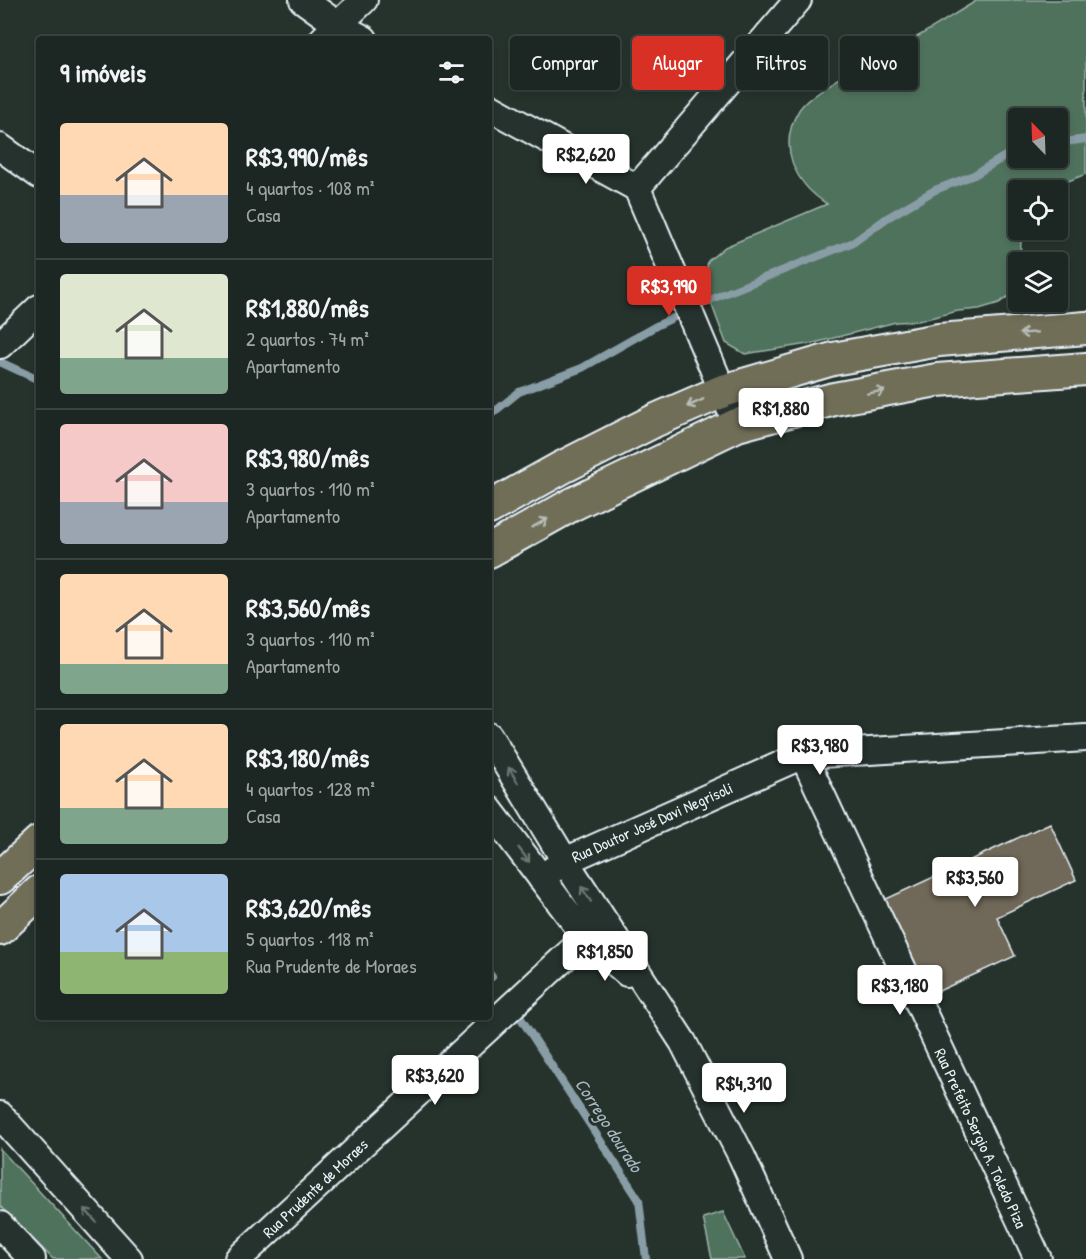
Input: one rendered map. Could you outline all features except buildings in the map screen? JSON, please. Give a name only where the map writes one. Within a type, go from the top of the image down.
[{"type":"main road","points":[[492,506],[656,420],[723,390],[833,359],[939,340],[1086,328]]},
{"type":"main road","points":[[492,549],[573,504],[737,425],[834,399],[937,381],[1086,369]]},
{"type":"main road","points":[[0,878],[36,845]]},
{"type":"main road","points":[[0,929],[36,895]]},
{"type":"street","points":[[303,0],[330,32],[349,36]]},
{"type":"street","points":[[330,32],[364,0]]},
{"type":"street","points":[[637,188],[798,0]]},
{"type":"street","points":[[492,109],[637,188],[737,425]]},
{"type":"street","points":[[0,147],[36,173]]},
{"type":"street","points":[[0,345],[33,313]]},
{"type":"street","points":[[492,741],[565,861],[595,929]]},
{"type":"street","name":"Rua Doutor José Davi Negrisoli","points":[[541,878],[565,861],[802,755],[1083,746]]},
{"type":"street","name":"Rua Prefeito Sergio A. Toledo Piza","points":[[802,755],[1038,1259]]},
{"type":"street","points":[[492,813],[541,878],[595,929],[652,996],[683,1042],[742,1157],[788,1259]]},
{"type":"street","name":"Rua Prudente de Moraes","points":[[238,1259],[595,929]]},
{"type":"street","points":[[0,1115],[129,1259]]},
{"type":"street","points":[[0,1225],[32,1259]]},
{"type":"green space","points":[[978,0],[1086,0],[1086,174],[1068,181],[1008,180],[1008,240],[1021,240],[1020,252],[1008,252],[1008,296],[999,303],[918,321],[896,322],[814,343],[745,354],[726,343],[704,284],[708,261],[725,247],[827,204],[806,186],[792,163],[789,137],[799,110],[819,91],[828,90],[828,85],[840,78],[840,90],[918,90],[917,36]]},
{"type":"green space","points":[[0,1149],[102,1259],[53,1259],[0,1206]]},
{"type":"green space","points":[[723,1212],[745,1259],[712,1259],[703,1218]]},
{"type":"waterway","points":[[1068,142],[1086,139]]},
{"type":"waterway","points":[[492,414],[519,392],[582,368],[656,326],[721,295],[854,242],[887,218],[935,190],[974,175],[1008,155]]},
{"type":"waterway","points":[[0,362],[36,379]]},
{"type":"waterway","name":"Corrego dourado","points":[[520,1017],[639,1200],[646,1259]]}]
